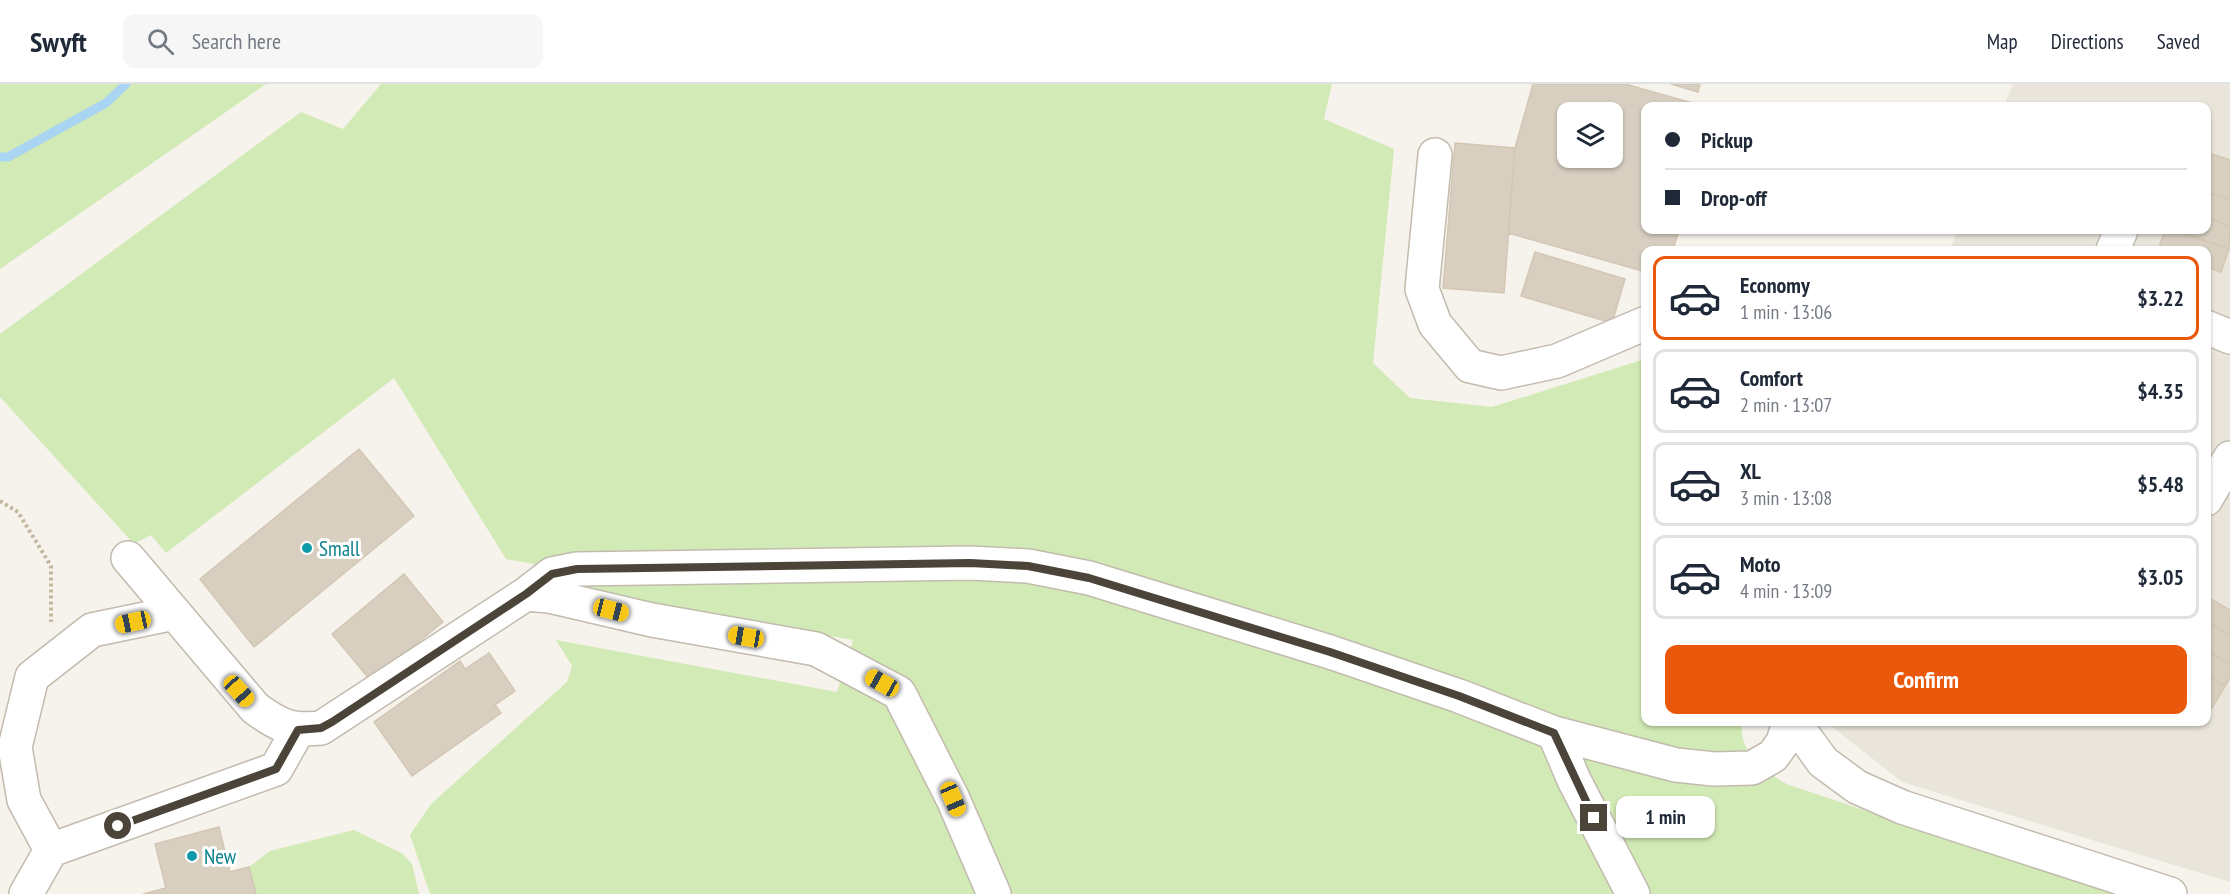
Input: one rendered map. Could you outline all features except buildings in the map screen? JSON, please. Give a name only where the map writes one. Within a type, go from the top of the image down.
[{"type":"street","points":[[1436,155],[1422,289],[1435,324],[1470,366],[1502,373],[1557,361],[1641,325]]},
{"type":"street","points":[[2211,329],[2230,337]]},
{"type":"street","points":[[2211,490],[2230,458]]},
{"type":"street","points":[[128,558],[255,708],[275,723],[298,730],[321,728],[526,594],[552,574],[577,569],[970,563],[1028,566],[1089,578],[1330,652],[1459,696],[1554,733],[1676,765],[1714,769],[1752,768],[1773,756],[1783,742],[1788,726]]},
{"type":"street","points":[[526,594],[549,596],[652,620],[816,650],[899,693],[953,799],[994,894]]},
{"type":"street","points":[[51,850],[24,800],[10,729],[32,677],[92,630],[174,613]]},
{"type":"street","points":[[1797,726],[1823,762],[1857,787],[1902,807],[2170,894]]},
{"type":"street","points":[[26,894],[51,850],[276,769],[298,730]]},
{"type":"street","points":[[1554,733],[1574,780],[1633,894]]},
{"type":"path","points":[[0,501],[18,512],[51,566],[51,628]]},
{"type":"shaded area","points":[[2013,84],[2230,84],[2230,882],[1902,782],[1831,726],[2211,726],[2211,246],[1952,246],[1956,234],[2211,234],[2211,102],[2006,102]]},
{"type":"green space","points":[[0,84],[266,84],[0,269]]},
{"type":"green space","points":[[381,84],[1332,84],[1324,119],[1394,149],[1373,363],[1410,398],[1492,407],[1641,360],[1641,726],[1742,726],[1744,743],[1755,760],[1771,774],[1789,785],[2116,894],[430,894],[410,835],[431,804],[567,682],[572,666],[556,640],[837,692],[853,640],[549,586],[539,565],[506,559],[394,378],[166,553],[151,535],[134,544],[0,397],[0,334],[301,112],[343,129]]},
{"type":"green space","points":[[354,830],[403,854],[412,864],[419,894],[256,894],[249,867],[270,851]]},
{"type":"waterway","points":[[0,157],[8,157],[106,103],[126,84]]},
{"type":"place","name":"Small","points":[[307,548]]},
{"type":"place","name":"New","points":[[192,856]]},
{"type":"route","points":[[118,826],[276,769],[298,730],[321,728],[332,722],[506,605],[526,594],[552,574],[577,569],[970,563],[1028,566],[1089,578],[1330,652],[1459,696],[1554,733],[1574,780],[1594,818]]}]
